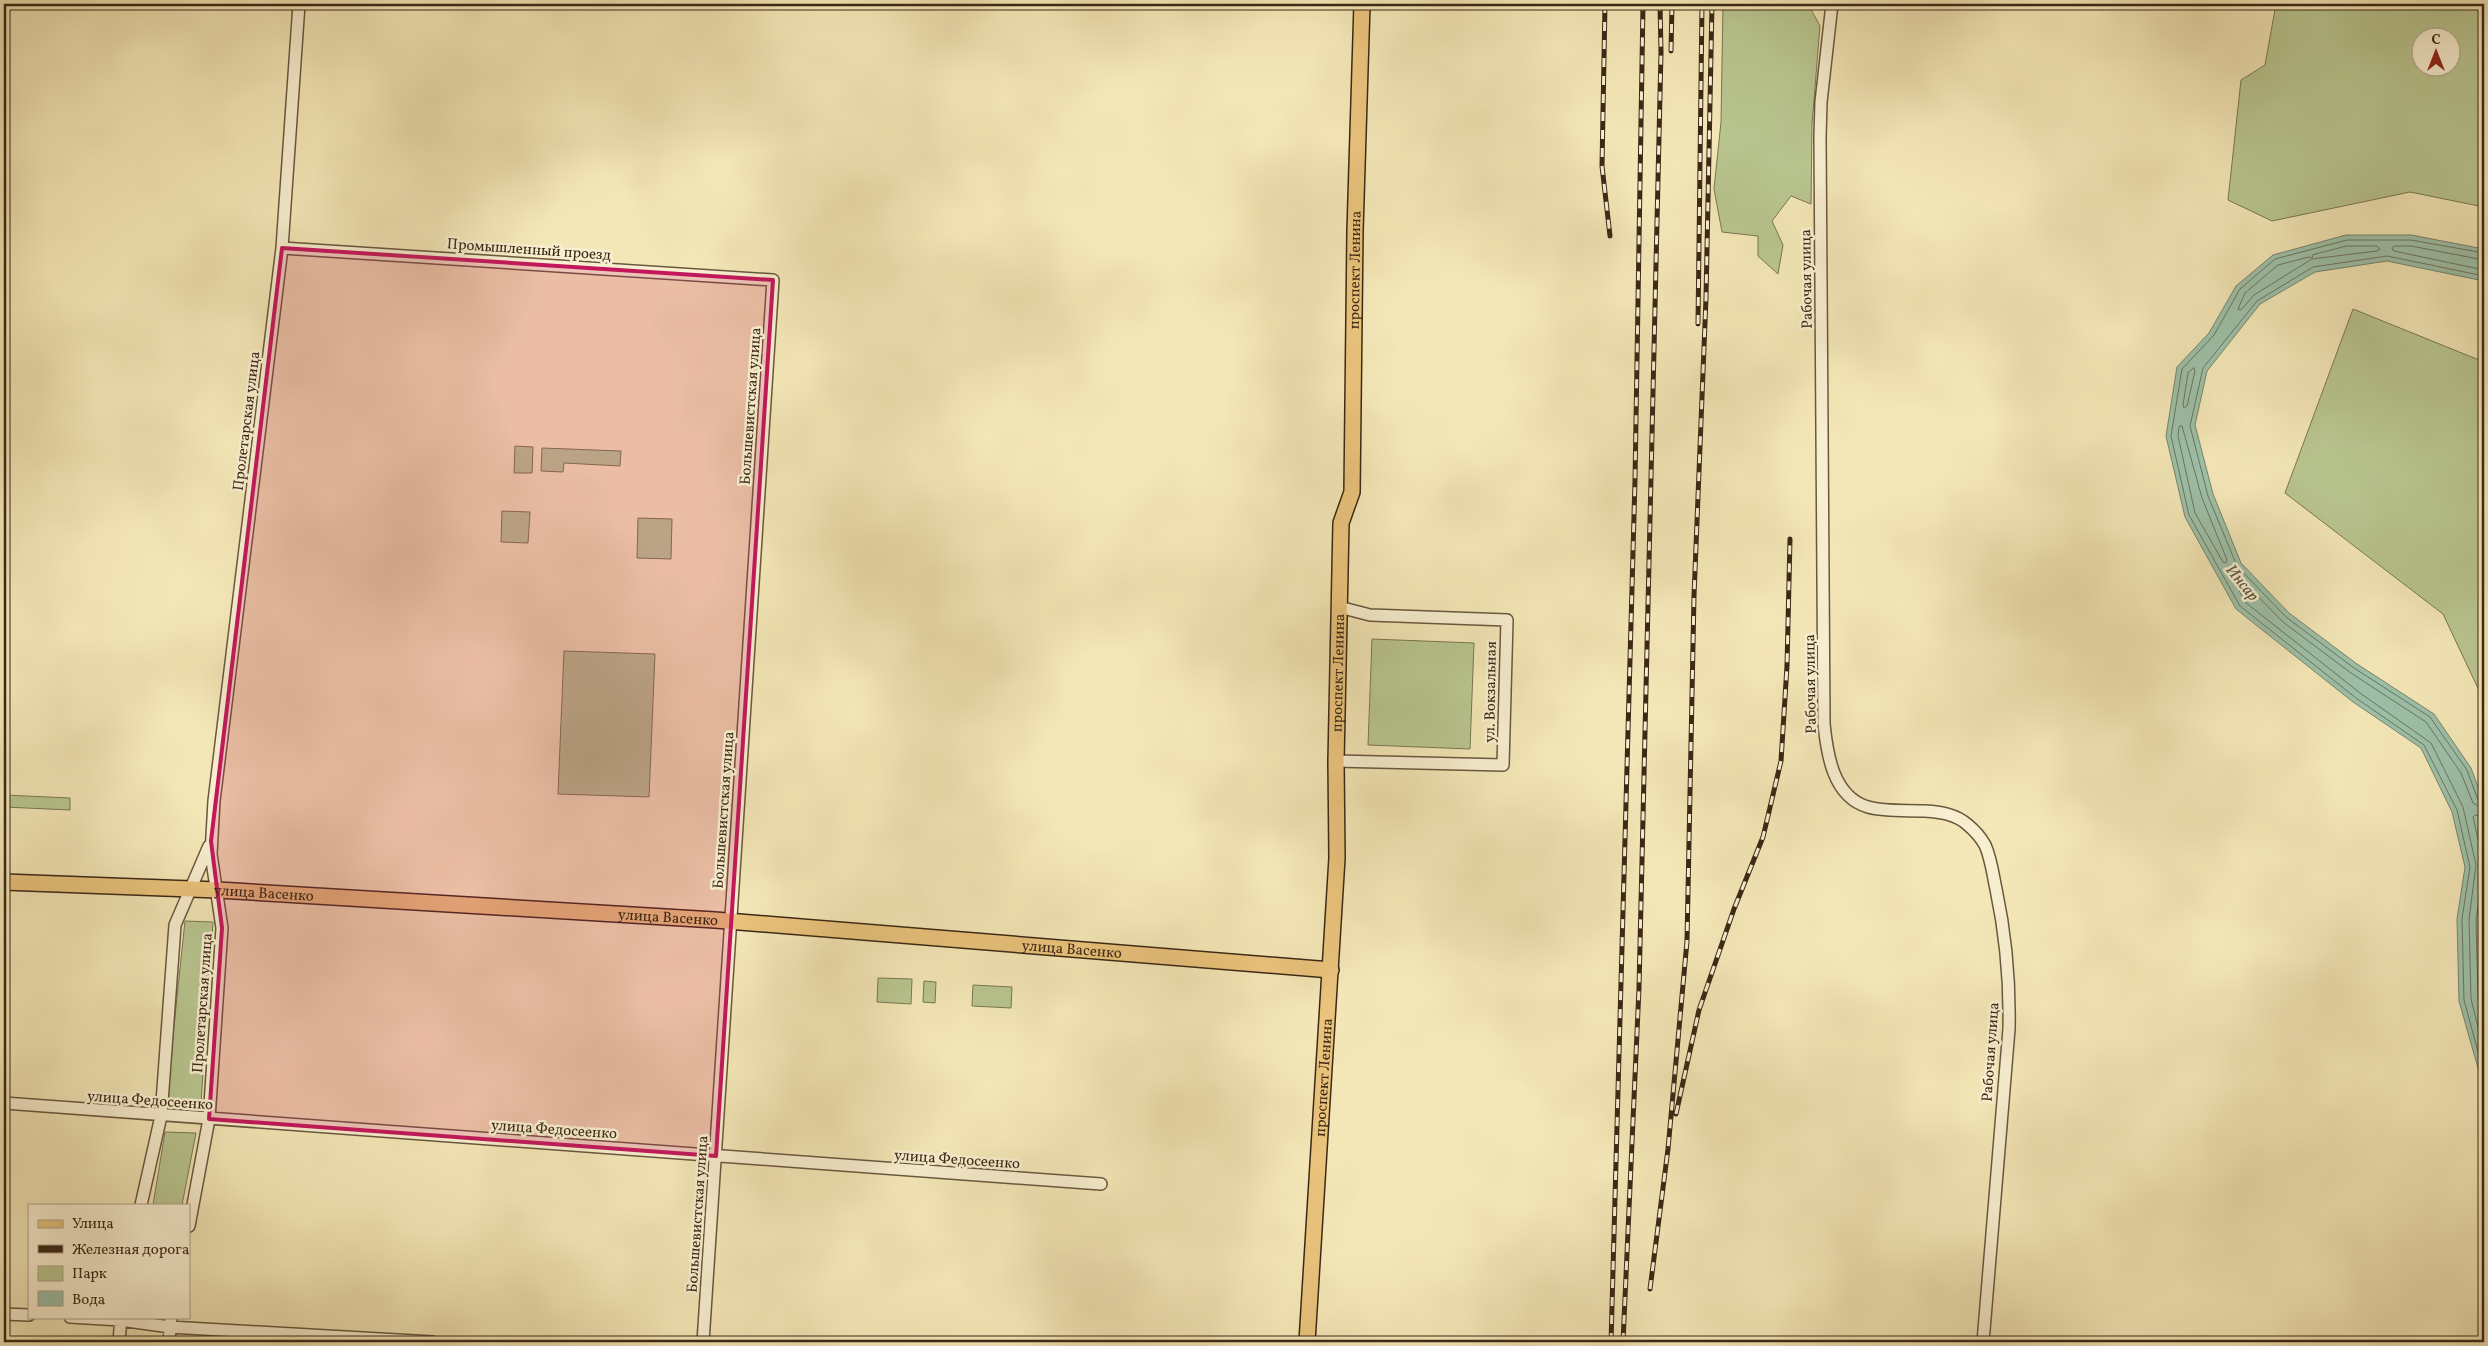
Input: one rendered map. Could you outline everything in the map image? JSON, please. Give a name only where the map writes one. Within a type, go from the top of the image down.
[{"type":"main road","name":"проспект Ленина","points":[[1308,1342],[1337,858],[1336,761],[1341,524],[1352,492],[1355,231],[1362,4]]},
{"type":"main road","name":"улица Васенко","points":[[4,882],[218,890],[731,922],[1331,970]]},
{"type":"street","name":"Пролетарская улица","points":[[190,1221],[209,1119],[222,928],[211,841],[282,248],[299,4]]},
{"type":"street","name":"Рабочая улица","points":[[1832,4],[1821,102],[1820,137],[1824,724],[1832,770],[1839,783],[1857,802],[1866,806],[1883,809],[1940,813],[1956,817],[1967,824],[1984,845],[1991,866],[2006,941],[2010,997],[2009,1030],[1983,1342]]},
{"type":"street","name":"Промышленный проезд","points":[[282,248],[773,280]]},
{"type":"street","name":"Большевистская улица","points":[[703,1342],[773,280]]},
{"type":"street","name":"ул. Вокзальная","points":[[1336,761],[1503,765],[1507,620],[1370,615],[1339,607]]},
{"type":"street","name":"Пролетарская улица","points":[[141,1204],[161,1116],[175,924],[211,841]]},
{"type":"street","name":"улица Федосеенко","points":[[4,1103],[1101,1184]]},
{"type":"street","points":[[4,1314],[28,1315]]},
{"type":"street","points":[[95,1318],[433,1342]]},
{"type":"street","points":[[119,1342],[120,1319]]},
{"type":"street","points":[[168,1342],[170,1322]]},
{"type":"highlighted area","points":[[282,248],[773,280],[716,1156],[209,1119],[222,928],[211,841]]},
{"type":"green space","points":[[1723,4],[1808,4],[1820,26],[1812,124],[1811,204],[1791,196],[1772,221],[1783,245],[1778,274],[1758,256],[1758,236],[1722,232],[1714,189],[1721,122]]},
{"type":"green space","points":[[2276,4],[2484,4],[2484,207],[2410,192],[2272,221],[2228,200],[2241,80],[2265,65]]},
{"type":"green space","points":[[2353,309],[2484,362],[2484,701],[2443,614],[2285,493]]},
{"type":"green space","points":[[515,446],[533,447],[532,473],[514,473]]},
{"type":"green space","points":[[542,448],[621,451],[620,466],[564,463],[563,472],[541,471]]},
{"type":"green space","points":[[502,511],[530,512],[528,543],[501,542]]},
{"type":"green space","points":[[638,518],[672,519],[671,559],[637,558]]},
{"type":"green space","points":[[1372,639],[1474,643],[1470,749],[1368,745]]},
{"type":"green space","points":[[564,651],[655,654],[649,797],[558,794]]},
{"type":"green space","points":[[4,795],[70,798],[70,810],[4,807]]},
{"type":"green space","points":[[185,921],[213,922],[201,1104],[166,1102]]},
{"type":"green space","points":[[878,978],[912,979],[911,1004],[877,1002]]},
{"type":"green space","points":[[924,981],[936,982],[935,1003],[923,1002]]},
{"type":"green space","points":[[973,985],[1012,987],[1011,1008],[972,1006]]},
{"type":"green space","points":[[165,1132],[196,1133],[182,1204],[153,1204]]},
{"type":"water","name":"Инсар","points":[[2346,235],[2411,235],[2484,249],[2484,281],[2387,261],[2315,272],[2260,304],[2207,371],[2195,425],[2213,494],[2241,563],[2289,613],[2357,664],[2434,714],[2471,768],[2484,803],[2484,1089],[2459,1001],[2457,919],[2465,867],[2452,812],[2421,748],[2353,702],[2236,609],[2185,517],[2166,436],[2177,367],[2209,333],[2236,286],[2273,255]]},
{"type":"railway","points":[[1605,4],[1602,166],[1610,236]]},
{"type":"railway","points":[[1611,1342],[1635,480],[1643,4]]},
{"type":"railway","points":[[1623,1342],[1639,988],[1661,52],[1660,4]]},
{"type":"railway","points":[[1671,51],[1672,4]]},
{"type":"railway","points":[[1698,324],[1702,4]]},
{"type":"railway","points":[[1650,1289],[1668,1149],[1687,941],[1694,596],[1706,298],[1712,4]]},
{"type":"railway","points":[[1676,1114],[1699,1010],[1734,909],[1763,837],[1781,761],[1787,666],[1790,539]]}]
